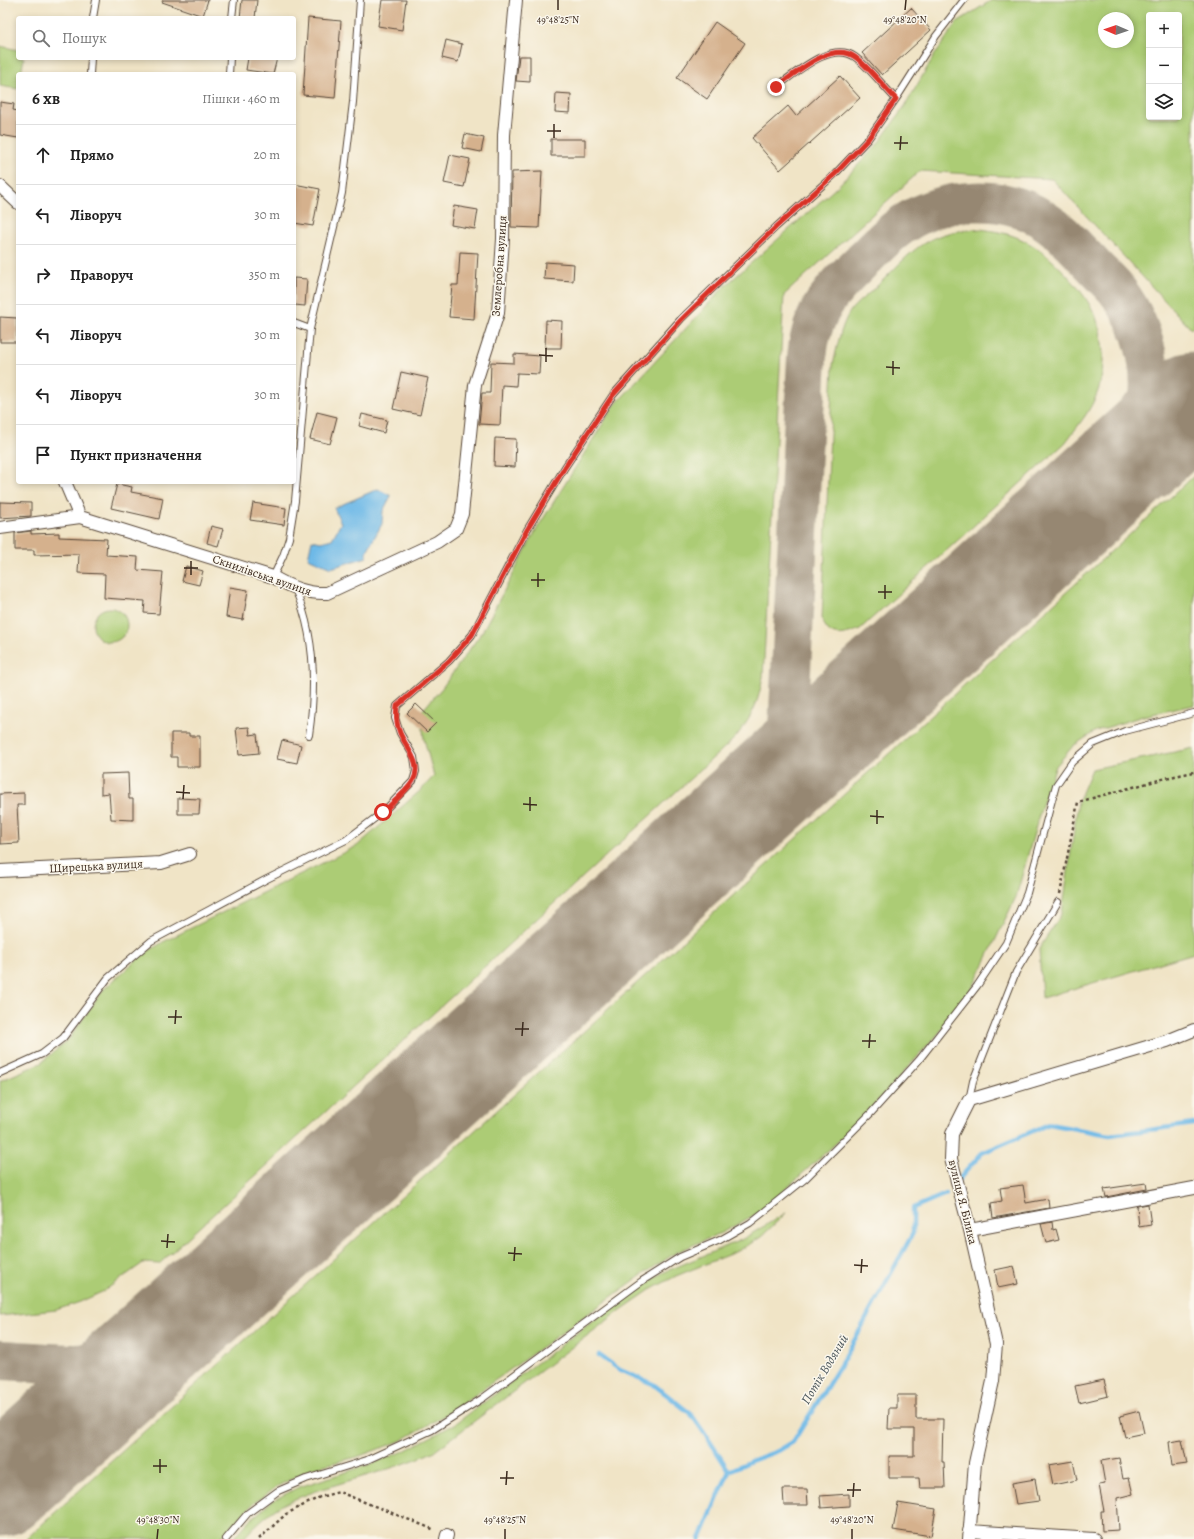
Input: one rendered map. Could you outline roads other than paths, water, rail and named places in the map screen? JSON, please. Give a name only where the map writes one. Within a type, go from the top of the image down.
[{"type":"street","name":"Землеробна вулиця","points":[[438,542],[456,529],[462,514],[476,385],[498,313],[503,239],[504,135],[516,0]]},
{"type":"street","points":[[0,186],[16,201]]},
{"type":"street","points":[[66,484],[80,517]]},
{"type":"street","name":"Скнилівська вулиця","points":[[0,528],[80,517],[273,577],[295,589],[314,594],[327,593],[438,542]]},
{"type":"street","name":"Щирецька вулиця","points":[[0,871],[161,863],[190,854]]},
{"type":"street","points":[[969,1100],[1167,1042],[1194,1030]]},
{"type":"street","name":"вулиця Я. Білика","points":[[969,1100],[952,1134],[951,1159],[970,1230],[996,1344],[993,1381],[975,1463],[969,1535]]},
{"type":"street","points":[[970,1230],[1194,1188]]},
{"type":"street","points":[[969,1535],[1094,1539]]},
{"type":"lane","points":[[93,16],[96,0]]},
{"type":"lane","points":[[232,16],[234,0]]},
{"type":"lane","points":[[273,577],[283,556],[295,501],[310,329],[342,193],[353,102],[360,0]]},
{"type":"lane","points":[[0,1073],[42,1054],[63,1038],[108,978],[151,941],[267,879],[346,840],[383,812],[413,781],[416,771],[414,758],[400,733],[395,718],[397,706],[449,661],[472,635],[527,530],[565,467],[613,395],[681,320],[776,227],[835,174],[868,139],[896,99],[936,36],[964,0]]},
{"type":"lane","points":[[776,87],[822,56],[832,52],[844,52],[855,57],[896,99]]},
{"type":"lane","points":[[90,72],[91,60]]},
{"type":"lane","points":[[229,72],[230,60]]},
{"type":"lane","points":[[296,324],[310,329]]},
{"type":"lane","points":[[295,589],[302,605],[313,662],[313,709],[309,735]]},
{"type":"lane","points":[[226,1539],[248,1513],[278,1491],[306,1479],[367,1460],[432,1430],[483,1398],[642,1281],[680,1257],[720,1240],[750,1223],[805,1179],[871,1113],[919,1060],[977,986],[1006,943],[1027,893],[1056,785],[1072,762],[1093,744],[1125,731],[1194,713]]},
{"type":"lane","points":[[969,1100],[973,1080],[1016,972],[1058,902]]},
{"type":"water","points":[[378,489],[391,496],[383,511],[382,524],[367,551],[367,557],[331,568],[308,558],[312,540],[321,542],[332,539],[341,523],[334,508]]},
{"type":"waterway","name":"Потік Водяний","points":[[959,1179],[982,1153],[1049,1124],[1110,1135],[1194,1124]]},
{"type":"waterway","name":"Потік Водяний","points":[[700,1539],[729,1471],[778,1451],[793,1442],[844,1359],[913,1233],[913,1208],[946,1194]]},
{"type":"waterway","points":[[599,1355],[620,1370],[653,1384],[691,1414],[729,1471]]}]
